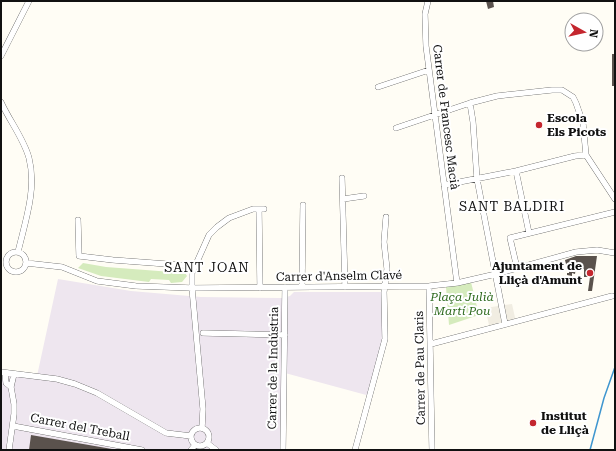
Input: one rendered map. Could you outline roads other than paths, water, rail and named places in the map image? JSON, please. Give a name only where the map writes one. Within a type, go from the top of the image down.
[{"type":"street","points":[[1,56],[29,1]]},
{"type":"street","name":"Carrer de Francesc Macià","points":[[428,1],[425,14],[425,29],[429,70],[457,283]]},
{"type":"street","points":[[378,87],[429,70]]},
{"type":"street","points":[[396,128],[470,103],[497,96],[515,93],[562,90],[573,97],[580,110],[585,136],[586,155],[615,199]]},
{"type":"street","points":[[1,102],[29,156],[32,175],[32,189],[18,252]]},
{"type":"street","points":[[470,103],[473,122],[477,179],[505,324]]},
{"type":"street","points":[[444,185],[586,155]]},
{"type":"street","points":[[516,171],[529,233]]},
{"type":"street","points":[[342,178],[345,287]]},
{"type":"street","points":[[343,199],[364,196]]},
{"type":"street","points":[[302,287],[303,205]]},
{"type":"street","points":[[202,428],[203,409],[192,288],[192,272],[209,235],[216,227],[229,218],[253,210],[261,209],[260,288]]},
{"type":"street","points":[[517,268],[510,238],[615,212]]},
{"type":"street","points":[[355,450],[384,348],[386,330],[384,292],[386,286],[387,269],[384,233],[386,217]]},
{"type":"street","points":[[78,220],[79,256],[194,266]]},
{"type":"street","name":"Carrer d'Anselm Clavé","points":[[26,263],[62,267],[97,281],[136,286],[260,288],[429,286],[457,283],[496,274],[576,252],[597,250],[615,253]]},
{"type":"street","points":[[18,252],[23,254],[26,258],[26,263],[22,270],[18,272],[10,270],[4,263],[12,253],[18,252]]},
{"type":"street","name":"Carrer de Pau Claris","points":[[429,286],[432,450]]},
{"type":"street","name":"Carrer de la Indústria","points":[[283,450],[285,287]]},
{"type":"street","points":[[431,344],[612,296]]},
{"type":"street","points":[[203,333],[285,335]]},
{"type":"street","points":[[9,450],[13,426],[14,404],[3,372],[75,384],[97,393],[166,433],[191,436]]},
{"type":"street","points":[[6,383],[14,374]]},
{"type":"street","name":"Carrer del Treball","points":[[13,426],[118,448],[142,450]]},
{"type":"street","points":[[202,428],[209,434],[209,438],[207,443],[201,446],[193,442],[191,436],[195,429],[202,428]]},
{"type":"street","points":[[207,443],[216,450]]},
{"type":"street","points":[[191,450],[195,444]]},
{"type":"waterway","points":[[590,450],[604,398],[615,367]]},
{"type":"place","name":"Escola Els Picots","points":[[539,125]]},
{"type":"place","name":"Ajuntament de Lliçà d'Amunt","points":[[590,273]]},
{"type":"place","name":"Institut de Lliçà","points":[[533,423]]},
{"type":"district","name":"SANT BALDIRI","points":[[512,206]]},
{"type":"district","name":"SANT JOAN","points":[[207,267]]},
{"type":"park label","name":"Plaça Julià Martí Pou","points":[[462,304]]}]
